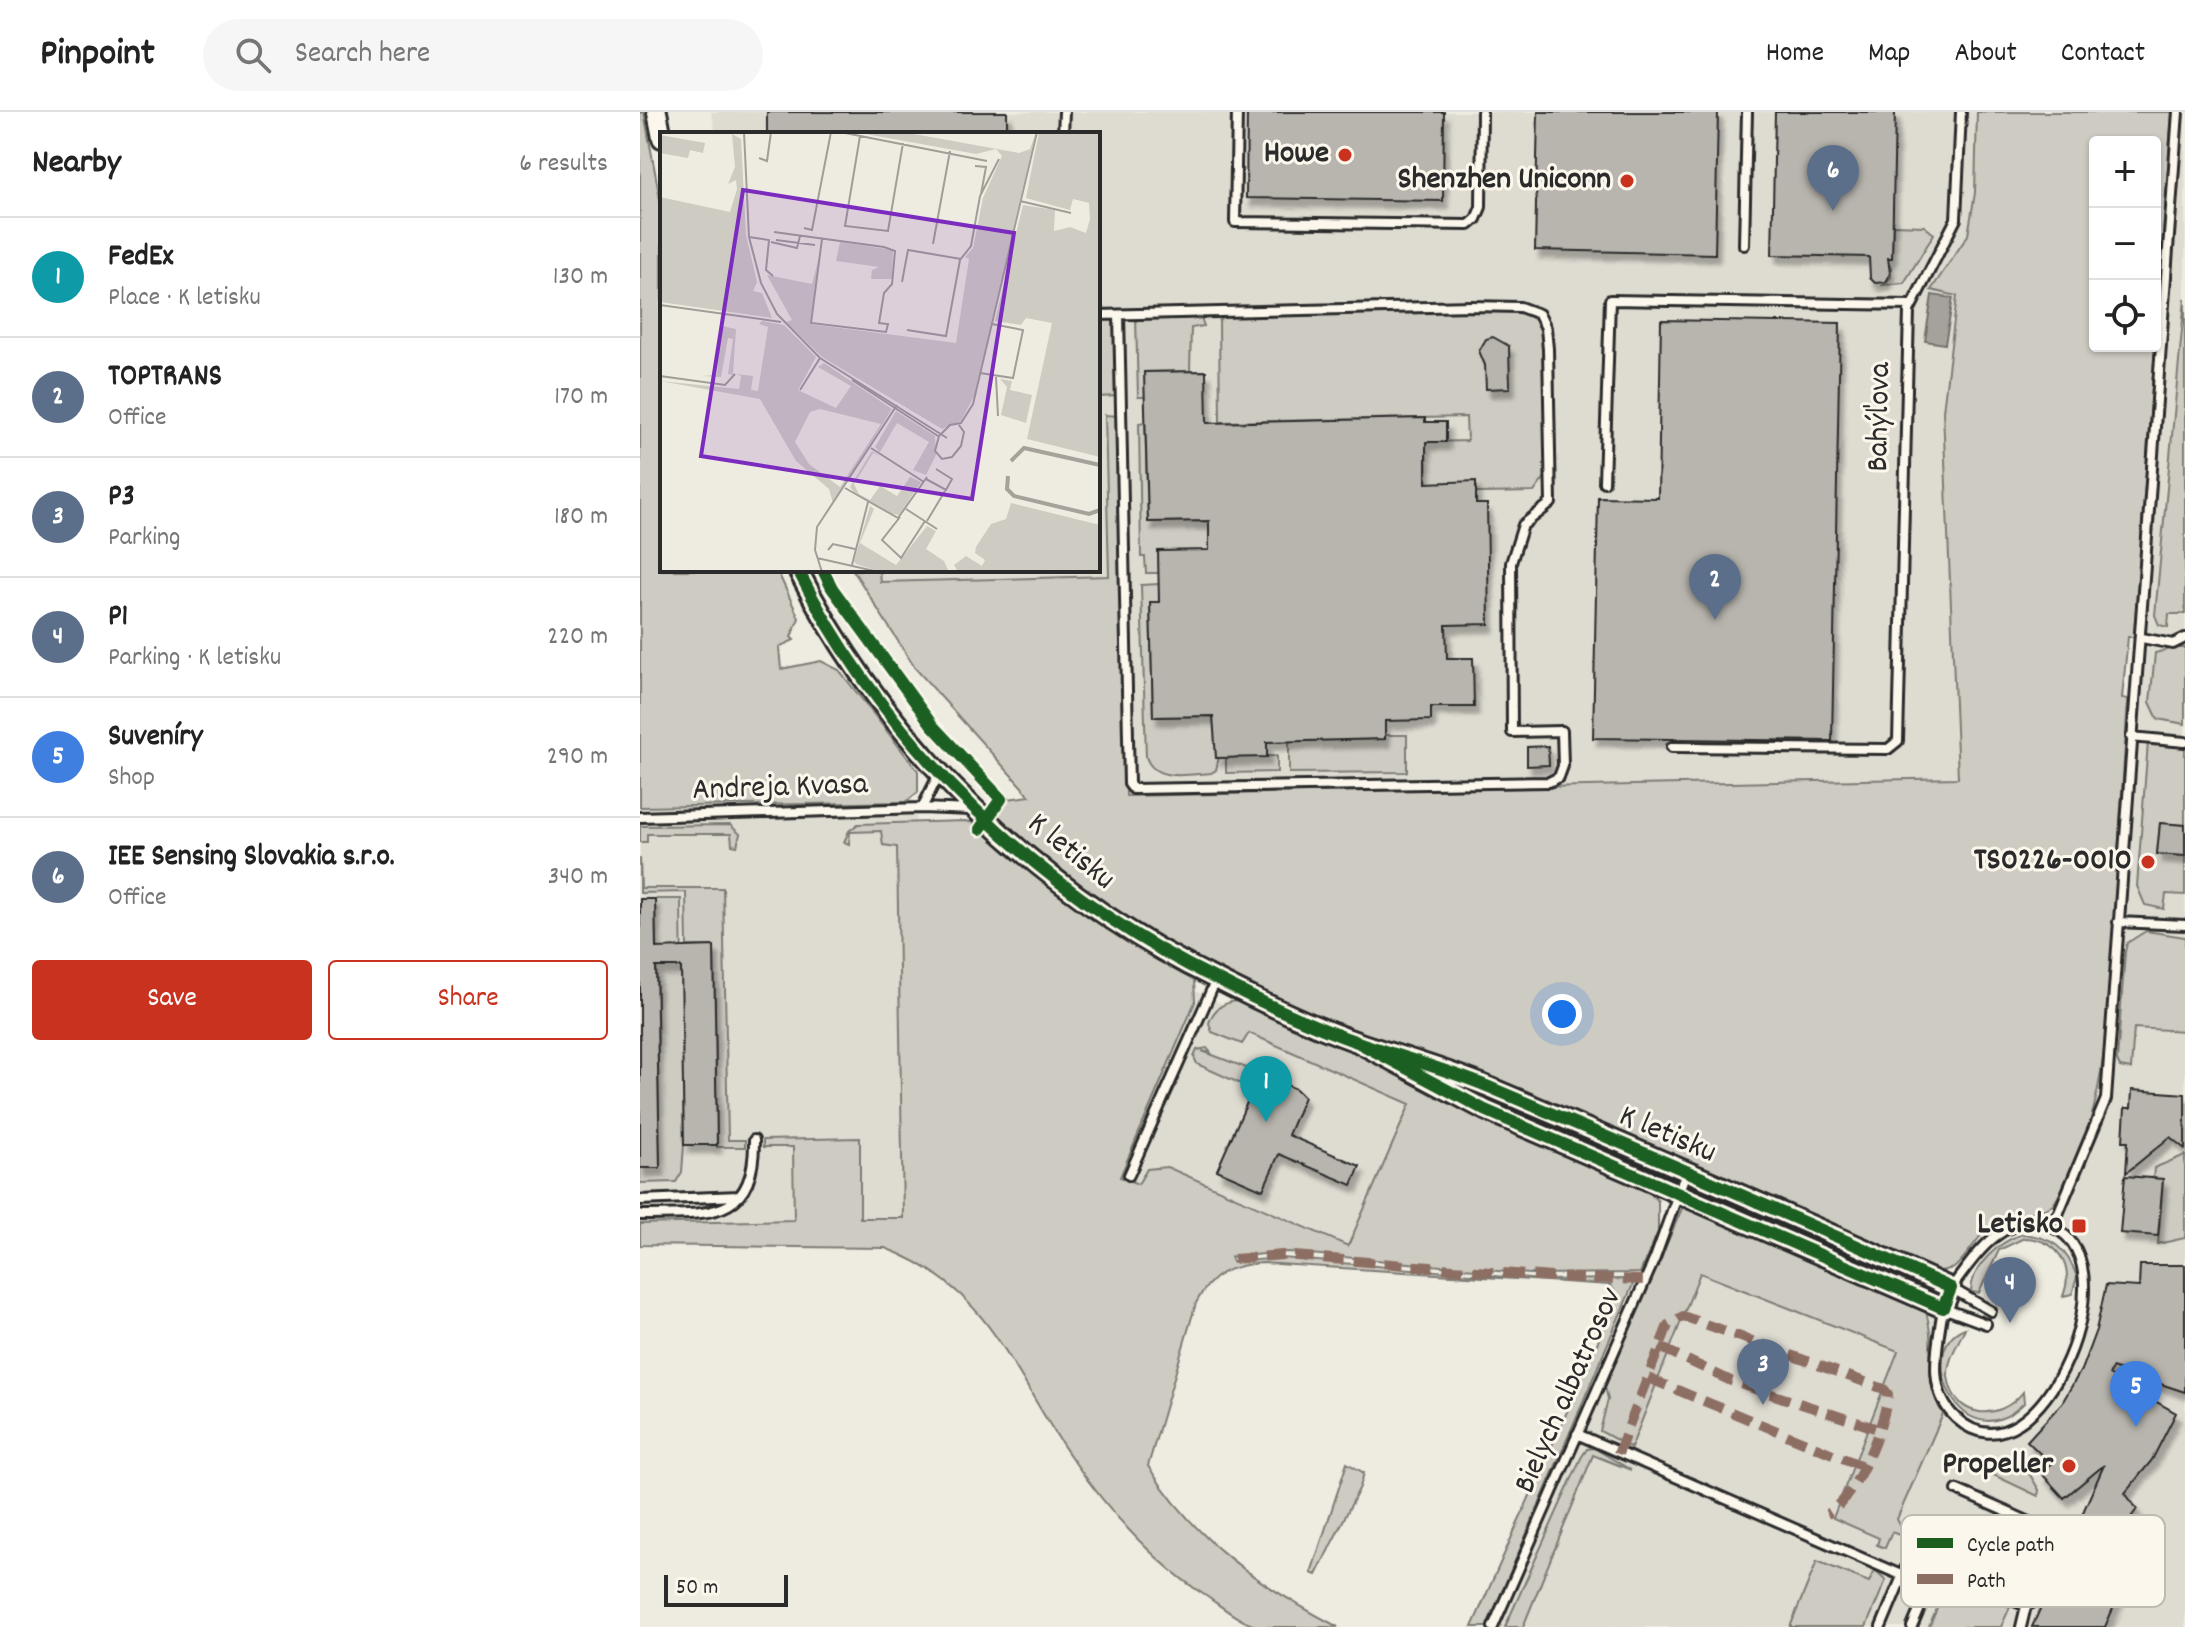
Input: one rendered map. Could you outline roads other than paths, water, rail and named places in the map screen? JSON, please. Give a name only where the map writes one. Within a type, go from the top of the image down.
[{"type":"street","points":[[657,112],[661,132]]},
{"type":"street","name":"K letisku","points":[[799,572],[863,674],[939,773],[1011,842],[1091,905],[1166,953],[1216,980],[1359,1043],[1485,1110],[1943,1308]]},
{"type":"street","name":"K letisku","points":[[1359,1043],[1485,1085],[1951,1288]]},
{"type":"street","points":[[1943,1308],[1951,1288]]},
{"type":"lane","points":[[1063,132],[1064,112]]},
{"type":"lane","points":[[1237,112],[1235,222],[1469,225],[1476,219],[1481,207],[1482,112]]},
{"type":"lane","points":[[1744,245],[1747,112]]},
{"type":"lane","name":"Bahýľova","points":[[1672,747],[1895,747],[1899,735],[1910,305],[1956,219],[1961,112]]},
{"type":"lane","points":[[2048,1225],[2058,1214],[2106,1099],[2178,112]]},
{"type":"lane","points":[[1604,482],[1610,300],[1910,305]]},
{"type":"lane","points":[[1100,315],[1471,306],[1520,307],[1539,314],[1546,328],[1548,349],[1551,503],[1523,525],[1511,563],[1512,732],[1562,731],[1563,766],[1559,777],[1549,782],[1133,789],[1129,784],[1119,315]]},
{"type":"lane","points":[[2142,638],[2173,644],[2185,638]]},
{"type":"lane","points":[[2131,737],[2185,742]]},
{"type":"lane","points":[[922,808],[939,773]]},
{"type":"lane","name":"Andreja Kvasa","points":[[640,817],[922,808],[980,811]]},
{"type":"lane","points":[[2118,922],[2185,925]]},
{"type":"lane","points":[[1129,1175],[1216,980]]},
{"type":"lane","points":[[640,1215],[712,1213],[729,1208],[740,1196],[754,1169],[754,1140]]},
{"type":"lane","name":"Bielych albatrosov","points":[[1493,1627],[1655,1258],[1686,1172]]},
{"type":"lane","points":[[640,1200],[740,1196]]},
{"type":"lane","points":[[1986,1324],[1943,1308],[1937,1385],[1952,1415],[1969,1428],[1981,1433],[2001,1433],[2030,1416],[2050,1392],[2074,1341],[2083,1300],[2082,1262],[2067,1237],[2048,1225],[2031,1223],[2008,1227],[1984,1246],[1951,1288],[1991,1311]]},
{"type":"lane","points":[[1577,1434],[1901,1575]]},
{"type":"lane","points":[[1957,1490],[2014,1515]]},
{"type":"lane","points":[[1881,1627],[1901,1581]]},
{"type":"lane","points":[[1912,1627],[1921,1607]]},
{"type":"lane","points":[[2021,1627],[2026,1607]]},
{"type":"place","name":"Howe","points":[[1345,155]]},
{"type":"place","name":"Shenzhen Uniconn","points":[[1627,181]]},
{"type":"place","name":"IEE Sensing Slovakia s.r.o.","points":[[1833,211]]},
{"type":"place","name":"TOPTRANS","points":[[1715,620]]},
{"type":"place","name":"TS0226-0010","points":[[2148,862]]},
{"type":"place","name":"FedEx","points":[[1266,1122]]},
{"type":"place","name":"Letisko","points":[[2079,1226]]},
{"type":"place","name":"P1","points":[[2010,1323]]},
{"type":"place","name":"P3","points":[[1763,1405]]},
{"type":"place","name":"Suveníry","points":[[2136,1427]]},
{"type":"place","name":"Propeller","points":[[2069,1466]]}]
